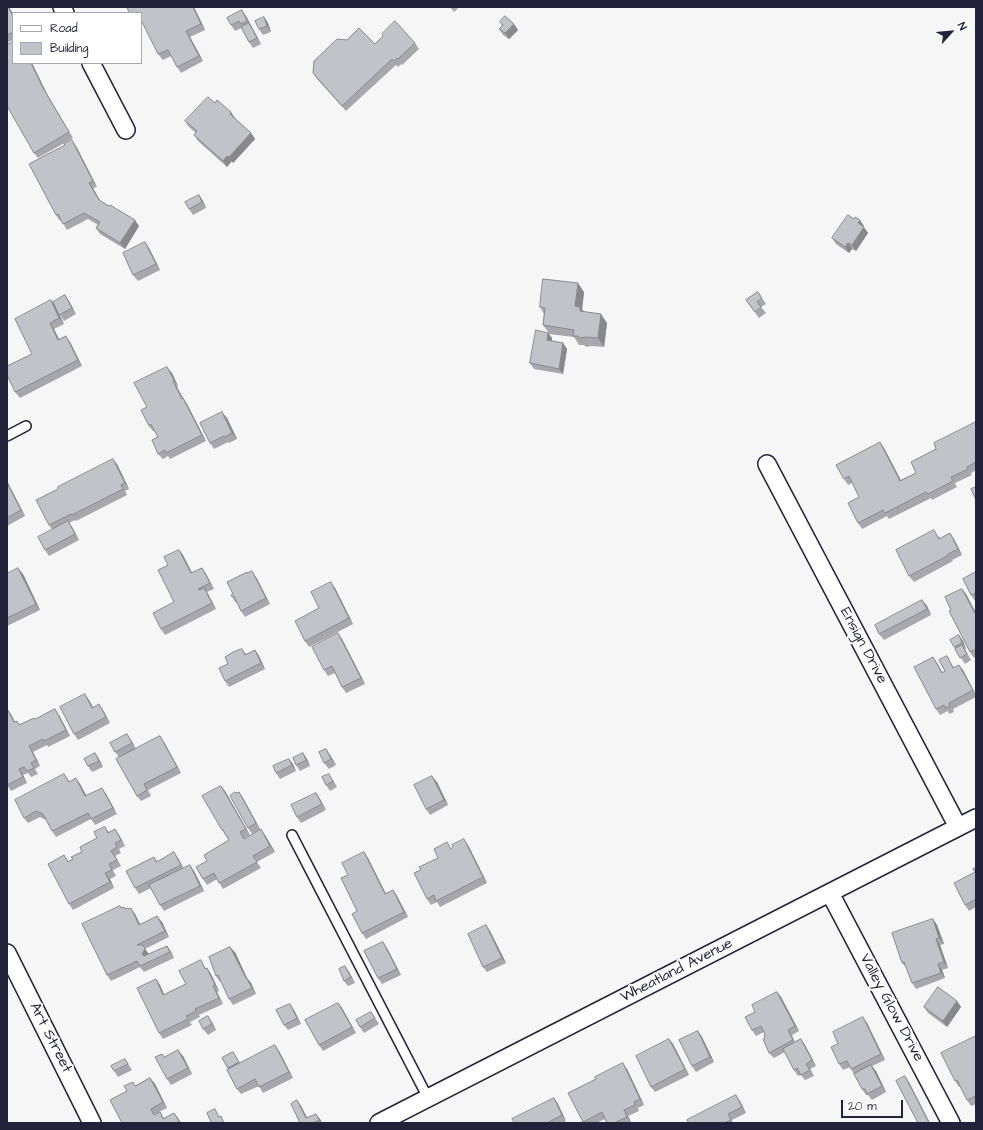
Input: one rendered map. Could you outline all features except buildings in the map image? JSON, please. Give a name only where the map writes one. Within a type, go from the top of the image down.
[{"type":"street","points":[[92,64],[126,130]]},
{"type":"street","name":"Ensign Drive","points":[[767,464],[958,828]]},
{"type":"street","name":"Wheatland Avenue","points":[[379,1123],[976,818]]},
{"type":"street","name":"Valley Glow Drive","points":[[830,893],[951,1123]]},
{"type":"street","name":"Art Street","points":[[7,953],[92,1123]]},
{"type":"lane","points":[[7,436],[26,426]]},
{"type":"lane","points":[[292,835],[428,1098]]}]
